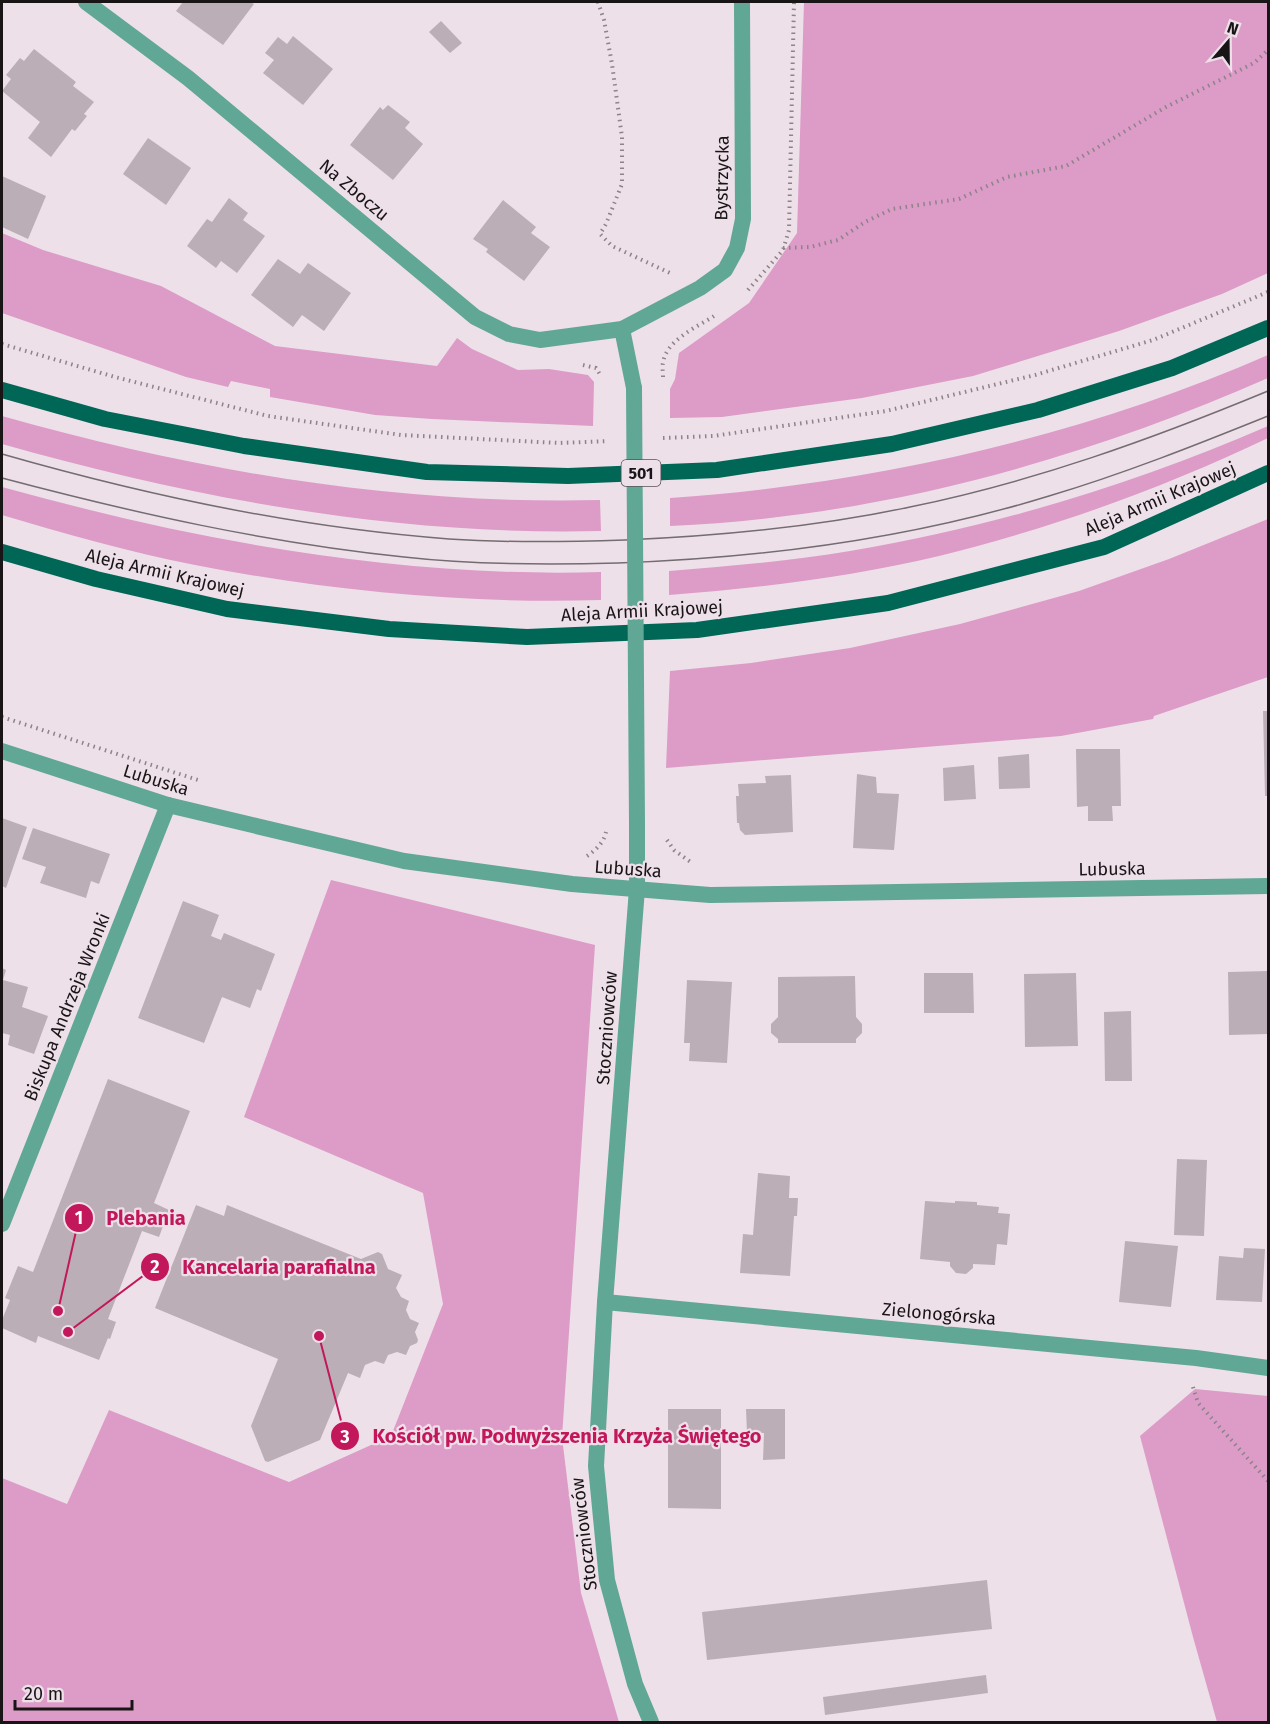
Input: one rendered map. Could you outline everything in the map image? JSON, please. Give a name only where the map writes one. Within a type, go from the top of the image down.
[{"type":"main road","name":"501","points":[[2,390],[105,419],[221,442],[427,472],[568,476],[717,470],[892,444],[1038,410],[1172,368],[1269,328]]},
{"type":"main road","name":"Aleja Armii Krajowej","points":[[2,552],[96,579],[227,609],[389,629],[527,637],[697,630],[888,603],[1104,547],[1269,473]]},
{"type":"street","name":"Na Zboczu","points":[[86,2],[188,78],[475,317],[509,334],[540,340],[622,329]]},
{"type":"street","name":"Bystrzycka","points":[[622,329],[700,288],[725,270],[737,248],[743,219],[742,2]]},
{"type":"street","name":"Stoczniowców","points":[[622,329],[634,388],[637,889],[605,1302],[596,1466],[607,1580],[635,1684],[651,1722]]},
{"type":"street","name":"Lubuska","points":[[2,751],[168,805],[404,861],[572,884],[710,895],[1269,886]]},
{"type":"street","name":"Biskupa Andrzeja Wronki","points":[[2,1224],[168,805]]},
{"type":"street","name":"Zielonogórska","points":[[605,1302],[1197,1358],[1269,1368]]},
{"type":"path","points":[[598,2],[604,20],[612,64],[622,137],[622,184],[600,234],[612,246],[700,288]]},
{"type":"path","points":[[747,291],[783,248],[789,230],[794,2]]},
{"type":"path","points":[[783,248],[810,247],[838,240],[865,222],[892,209],[959,199],[1007,177],[1066,166],[1166,107],[1254,63],[1269,50]]},
{"type":"path","points":[[663,380],[663,362],[675,342],[723,310]]},
{"type":"path","points":[[2,717],[203,781]]},
{"type":"path","points":[[580,861],[594,851],[605,836],[608,826]]},
{"type":"path","points":[[1197,1358],[1193,1389],[1198,1403],[1269,1481]]},
{"type":"shaded area","points":[[804,2],[1268,2],[1268,273],[1222,294],[1119,331],[973,376],[862,398],[722,417],[670,418],[670,389],[675,379],[679,353],[749,303],[797,233]]},
{"type":"shaded area","points":[[2,233],[43,250],[161,286],[275,346],[437,366],[457,338],[472,349],[518,370],[549,369],[588,375],[594,382],[593,426],[375,415],[270,397],[270,389],[231,381],[228,387],[186,377],[2,313]]},
{"type":"shaded area","points":[[1268,355],[1268,378],[1197,408],[1050,459],[976,480],[824,511],[670,526],[670,498],[823,481],[975,452],[1050,433],[1124,410]]},
{"type":"shaded area","points":[[2,416],[149,453],[298,480],[448,497],[600,500],[601,531],[525,531],[449,527],[373,520],[223,497],[149,482],[2,444]]},
{"type":"shaded area","points":[[1268,426],[1268,438],[1188,474],[1066,520],[982,545],[839,576],[669,595],[669,571],[827,555],[957,530],[1115,485]]},
{"type":"shaded area","points":[[2,487],[149,524],[298,552],[449,569],[601,572],[601,600],[499,600],[397,594],[296,582],[195,565],[98,542],[2,515]]},
{"type":"shaded area","points":[[1268,519],[1268,677],[1154,716],[1153,719],[1061,736],[666,768],[670,671],[751,663],[850,648],[960,624],[1079,591],[1169,559]]},
{"type":"shaded area","points":[[331,880],[595,945],[562,1437],[581,1593],[619,1722],[2,1722],[2,1478],[67,1504],[109,1410],[289,1482],[391,1436],[443,1304],[423,1193],[244,1117]]},
{"type":"shaded area","points":[[1195,1389],[1268,1396],[1268,1722],[1217,1722],[1140,1436]]},
{"type":"building","points":[[183,2],[250,2],[254,4],[223,45],[176,11]]},
{"type":"building","points":[[441,21],[462,43],[450,53],[429,32]]},
{"type":"building","points":[[293,36],[333,69],[303,105],[263,73],[274,60],[265,53],[278,37],[287,44]]},
{"type":"building","points":[[34,49],[76,82],[73,86],[94,102],[84,114],[87,116],[75,131],[72,129],[51,157],[28,138],[40,122],[2,91],[11,79],[6,75],[20,58],[24,61]]},
{"type":"building","points":[[388,105],[410,122],[405,128],[423,144],[393,180],[350,145],[380,107],[383,110]]},
{"type":"building","points":[[148,138],[191,168],[166,205],[123,174]]},
{"type":"building","points":[[2,176],[46,196],[28,239],[2,227]]},
{"type":"building","points":[[229,198],[248,213],[243,220],[265,236],[237,273],[221,261],[216,268],[187,246],[207,219],[212,222]]},
{"type":"building","points":[[503,200],[536,227],[531,233],[550,247],[524,281],[486,252],[488,249],[473,239]]},
{"type":"building","points":[[278,259],[300,274],[308,263],[351,293],[324,331],[302,315],[293,327],[251,295]]},
{"type":"building","points":[[1263,711],[1268,711],[1268,796],[1265,796]]},
{"type":"building","points":[[1076,749],[1120,749],[1121,806],[1112,806],[1113,821],[1088,821],[1088,806],[1077,807]]},
{"type":"building","points":[[1029,754],[1030,788],[999,789],[998,757]]},
{"type":"building","points":[[974,765],[976,799],[944,801],[943,768]]},
{"type":"building","points":[[857,774],[876,777],[877,793],[899,794],[894,850],[853,848]]},
{"type":"building","points":[[791,775],[793,832],[745,835],[737,823],[738,784],[766,783],[765,776]]},
{"type":"building","points":[[2,818],[27,827],[6,888],[2,886]]},
{"type":"building","points":[[33,828],[110,854],[99,884],[91,881],[86,898],[40,883],[46,867],[22,859]]},
{"type":"building","points":[[183,901],[219,915],[211,936],[221,940],[224,933],[275,954],[261,991],[257,989],[250,1008],[222,997],[204,1043],[138,1018]]},
{"type":"building","points":[[2,968],[6,970],[3,980],[28,987],[22,1007],[48,1016],[34,1054],[8,1045],[10,1035],[2,1033]]},
{"type":"building","points":[[1268,971],[1268,1034],[1229,1035],[1228,972]]},
{"type":"building","points":[[924,973],[973,973],[974,1013],[924,1013]]},
{"type":"building","points":[[1076,973],[1078,1046],[1025,1047],[1024,974]]},
{"type":"building","points":[[855,976],[856,1017],[862,1024],[862,1033],[856,1039],[856,1043],[778,1043],[778,1039],[771,1033],[771,1024],[778,1017],[778,977]]},
{"type":"building","points":[[687,980],[732,982],[727,1063],[689,1061],[690,1043],[684,1043]]},
{"type":"building","points":[[1131,1011],[1132,1081],[1105,1081],[1104,1012]]},
{"type":"building","points":[[108,1079],[190,1111],[154,1203],[169,1210],[159,1237],[142,1231],[108,1319],[116,1322],[99,1360],[38,1336],[36,1343],[2,1328],[2,1320],[10,1300],[5,1298],[18,1266],[33,1272]]},
{"type":"building","points":[[1177,1159],[1207,1160],[1204,1236],[1174,1235]]},
{"type":"building","points":[[758,1173],[790,1176],[789,1198],[798,1198],[797,1216],[794,1216],[790,1276],[740,1273],[743,1234],[753,1235]]},
{"type":"building","points":[[925,1201],[977,1202],[977,1205],[999,1207],[998,1213],[1010,1214],[1007,1245],[997,1244],[995,1265],[973,1264],[973,1268],[966,1274],[956,1273],[950,1266],[950,1262],[920,1259]]},
{"type":"building","points":[[196,1205],[224,1216],[227,1205],[361,1259],[378,1252],[382,1254],[388,1269],[402,1275],[396,1288],[401,1297],[409,1301],[406,1310],[410,1319],[419,1323],[415,1332],[417,1343],[410,1346],[406,1355],[397,1352],[388,1355],[384,1364],[375,1361],[365,1365],[360,1378],[348,1373],[320,1440],[268,1462],[265,1461],[251,1426],[278,1359],[155,1308]]},
{"type":"building","points":[[1125,1241],[1178,1246],[1171,1307],[1119,1302]]},
{"type":"building","points":[[1244,1248],[1265,1249],[1262,1302],[1216,1300],[1219,1256],[1243,1258]]},
{"type":"building","points":[[668,1409],[721,1409],[721,1509],[668,1508]]},
{"type":"building","points":[[746,1409],[785,1409],[785,1459],[763,1460],[764,1433],[747,1434]]},
{"type":"building","points":[[987,1580],[992,1629],[707,1660],[702,1612]]},
{"type":"building","points":[[986,1675],[988,1693],[825,1715],[823,1697]]},
{"type":"tram line","points":[[2,454],[167,496],[337,527],[393,534],[493,541],[661,538],[804,525],[875,514],[956,497],[1092,458],[1268,391]]},
{"type":"tram line","points":[[2,478],[201,525],[353,551],[431,560],[511,564],[591,564],[673,560],[836,544],[943,524],[1049,496],[1104,478],[1268,416]]},
{"type":"place","name":"Plebania","points":[[58,1311]]},
{"type":"place","name":"Kancelaria parafialna","points":[[68,1332]]},
{"type":"place","name":"Kościół pw. Podwyższenia Krzyża Świętego","points":[[319,1336]]}]
